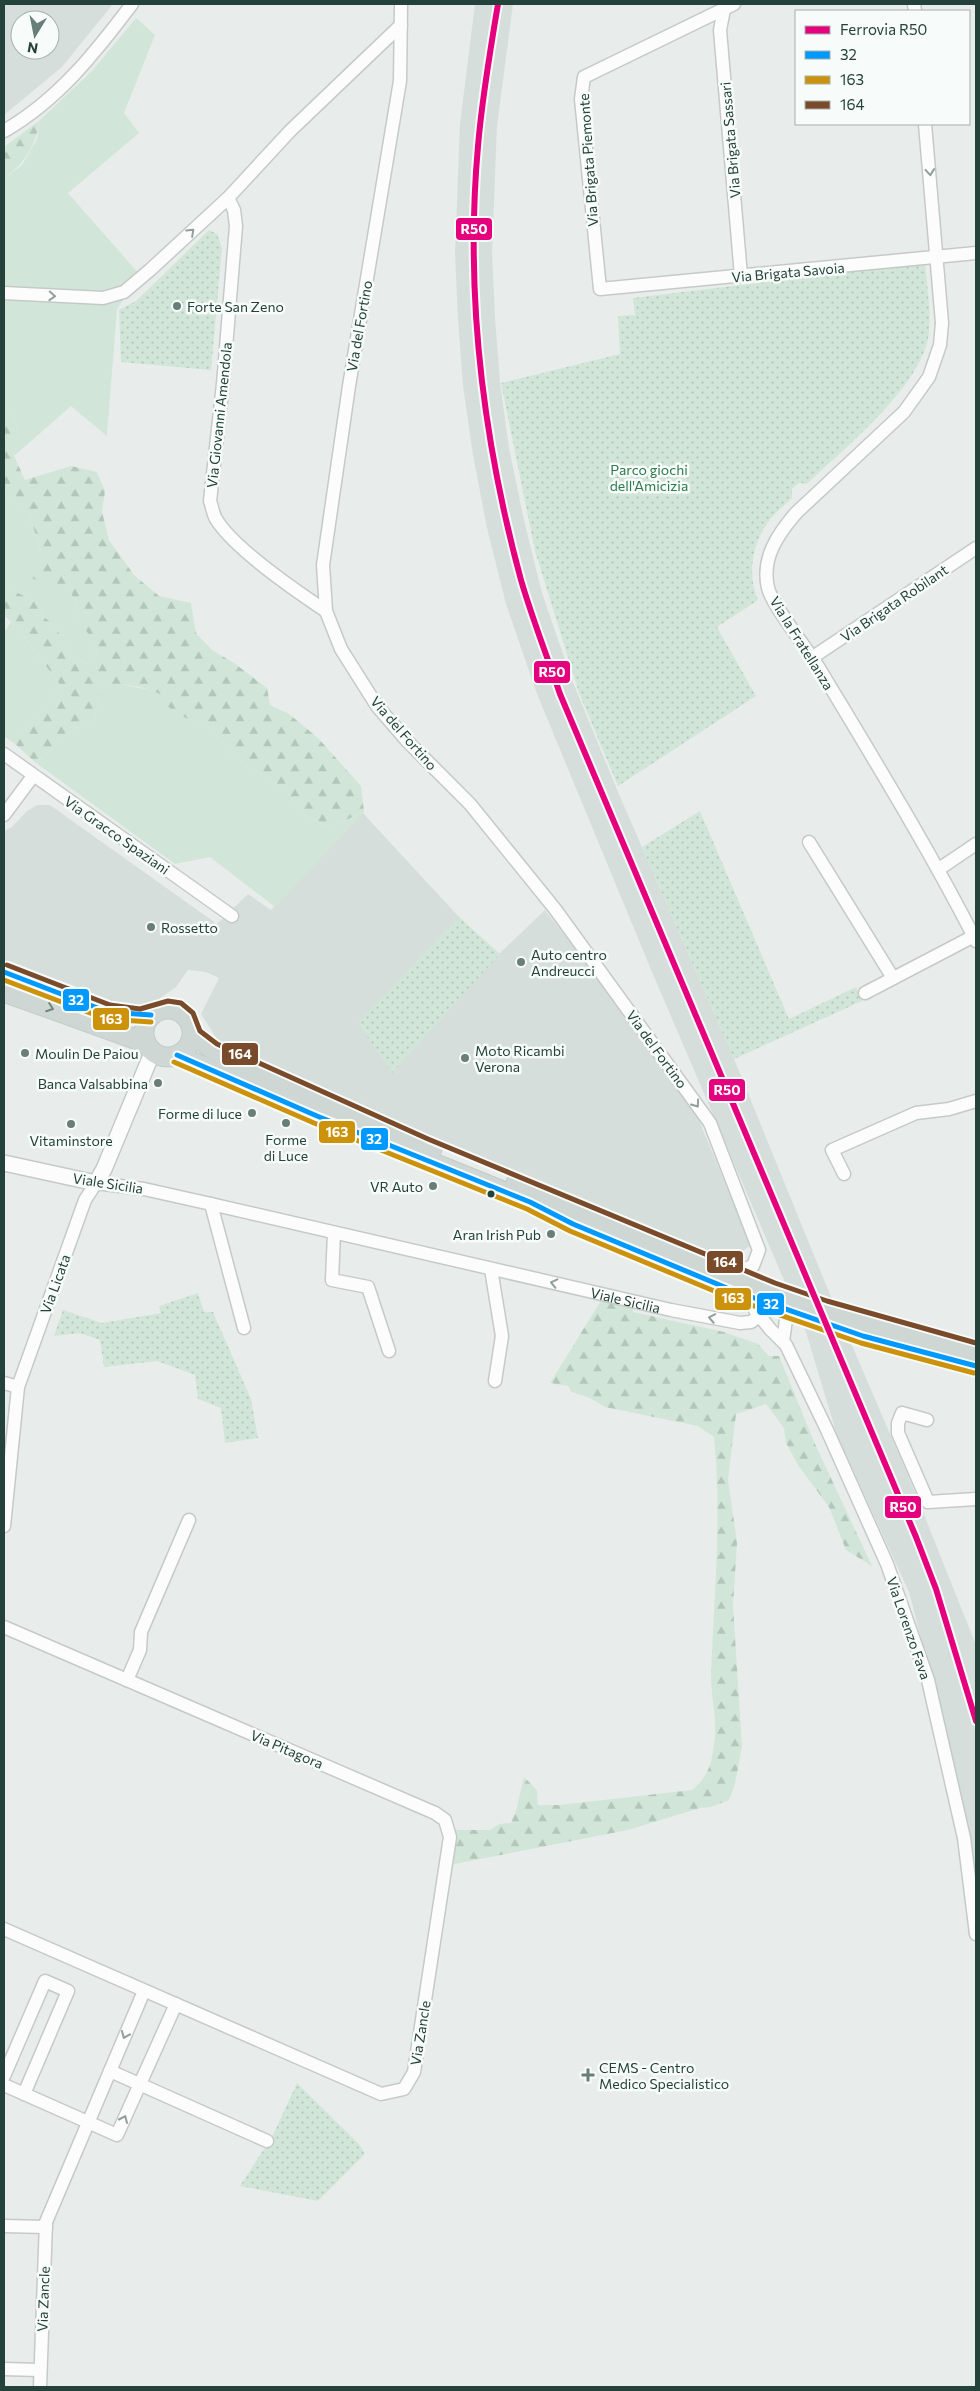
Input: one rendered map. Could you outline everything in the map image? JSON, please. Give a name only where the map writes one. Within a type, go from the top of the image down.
[{"type":"main road","points":[[4,972],[108,1012],[152,1015]]},
{"type":"main road","points":[[4,992],[150,1047],[164,1056],[177,1055],[188,1047],[193,1034],[190,1020],[181,1011],[169,1008],[157,1011],[152,1015],[144,1031],[150,1047]]},
{"type":"main road","points":[[193,1034],[213,1050],[375,1124],[734,1274],[825,1308],[976,1351]]},
{"type":"main road","points":[[177,1055],[197,1066],[530,1202],[573,1224],[747,1296],[834,1326],[976,1366]]},
{"type":"street","points":[[4,131],[26,119],[61,89],[94,53],[132,4]]},
{"type":"street","name":"Via del Fortino","points":[[401,4],[400,81],[349,386],[324,565],[326,611],[341,649],[377,706],[408,742],[470,804],[554,909],[710,1123],[759,1250],[754,1266],[734,1274]]},
{"type":"street","name":"Via Brigata Sassari","points":[[728,6],[720,30],[741,276]]},
{"type":"street","name":"Via Brigata Piemonte","points":[[600,289],[580,99],[584,77],[728,6]]},
{"type":"street","points":[[4,293],[103,298],[124,292],[228,198],[290,131],[401,25]]},
{"type":"street","name":"Via la Fratellanza","points":[[865,993],[975,939],[939,869],[812,658],[768,589],[766,566],[772,545],[783,528],[796,513],[904,412],[929,377],[940,345],[942,323],[938,258],[925,125]]},
{"type":"street","name":"Via Giovanni Amendola","points":[[228,198],[234,210],[236,226],[223,384],[210,501],[216,518],[233,540],[295,590],[326,611]]},
{"type":"street","name":"Via Brigata Savoia","points":[[600,289],[976,253]]},
{"type":"street","name":"Via Brigata Robilant","points":[[812,658],[976,548]]},
{"type":"street","name":"Via Gracco Spaziani","points":[[4,754],[232,916]]},
{"type":"street","points":[[4,815],[33,776]]},
{"type":"street","points":[[809,842],[893,978]]},
{"type":"street","points":[[939,869],[976,844]]},
{"type":"street","points":[[96,1183],[104,1169],[150,1047]]},
{"type":"street","points":[[844,1174],[832,1150],[916,1113],[949,1109],[976,1102]]},
{"type":"street","name":"Viale Sicilia","points":[[4,1163],[96,1183],[144,1189],[491,1269],[728,1321],[751,1322],[759,1316]]},
{"type":"street","name":"Via Licata","points":[[4,1526],[18,1387],[85,1200],[96,1183]]},
{"type":"street","points":[[212,1204],[244,1328]]},
{"type":"street","points":[[334,1233],[332,1280],[368,1287],[389,1351]]},
{"type":"street","points":[[491,1269],[502,1336],[495,1382]]},
{"type":"street","name":"Via Lorenzo Fava","points":[[747,1296],[770,1330],[783,1341],[828,1430],[888,1564],[928,1680],[964,1838],[976,1934]]},
{"type":"street","points":[[783,1341],[786,1320],[794,1313]]},
{"type":"street","points":[[4,1383],[18,1387]]},
{"type":"street","points":[[928,1420],[902,1413],[898,1422],[898,1433],[928,1502],[976,1499]]},
{"type":"street","points":[[127,1680],[140,1650],[141,1632],[189,1520]]},
{"type":"street","name":"Via Pitagora","points":[[4,1627],[426,1809],[445,1820]]},
{"type":"street","name":"Via Zancle","points":[[4,1929],[381,2094],[404,2089],[414,2072],[450,1837],[445,1820]]},
{"type":"street","points":[[4,2076],[45,1981],[68,1991],[24,2094]]},
{"type":"street","name":"Via Zancle","points":[[40,2387],[46,2222],[144,1991]]},
{"type":"street","points":[[4,2085],[117,2135],[176,2004]]},
{"type":"street","points":[[110,2071],[267,2141]]},
{"type":"street","points":[[4,2226],[46,2227]]},
{"type":"street","points":[[4,2369],[40,2370]]},
{"type":"shaded area","points":[[4,4],[113,4],[62,67],[4,115]]},
{"type":"shaded area","points":[[475,4],[513,4],[497,126],[492,253],[495,317],[500,382],[509,448],[542,593],[572,680],[618,792],[734,1059],[829,1292],[915,1492],[976,1645],[976,1896],[949,1746],[909,1592],[837,1435],[805,1329],[652,972],[537,694],[506,604],[487,528],[473,455],[463,386],[458,319],[455,253],[460,124]]},
{"type":"shaded area","points":[[37,805],[50,805],[217,924],[248,894],[271,910],[361,811],[459,917],[499,954],[545,910],[688,1094],[751,1245],[730,1260],[572,1199],[419,1135],[319,1091],[277,1068],[227,1047],[217,1039],[201,1014],[219,978],[206,972],[188,970],[176,987],[159,999],[145,1005],[116,1003],[4,960],[4,831],[12,827],[27,811]]},
{"type":"green space","points":[[136,18],[155,35],[124,113],[139,133],[68,193],[140,275],[117,309],[107,436],[71,406],[14,456],[18,437],[15,417],[4,408],[4,179],[22,165],[37,139],[40,120],[92,71]]},
{"type":"green space","points":[[40,120],[38,130],[28,153],[4,179],[4,147]]},
{"type":"green space","points":[[209,230],[217,234],[222,248],[211,370],[121,362],[119,310],[136,301]]},
{"type":"green space","name":"Parco giochi dell'Amicizia","points":[[925,263],[929,306],[929,332],[924,352],[913,373],[898,394],[861,434],[807,484],[799,483],[792,489],[792,498],[765,526],[756,546],[753,557],[752,578],[758,600],[717,627],[756,696],[618,786],[579,693],[535,551],[501,383],[620,354],[618,316],[635,315],[633,298]]},
{"type":"green space","points":[[4,408],[15,417],[18,437],[14,456],[25,480],[71,466],[97,472],[105,491],[102,512],[109,540],[134,575],[159,596],[191,603],[196,633],[212,650],[234,663],[267,688],[270,705],[289,714],[318,738],[361,786],[364,812],[328,828],[303,814],[284,788],[249,768],[230,752],[212,729],[179,715],[166,705],[162,695],[140,687],[101,684],[93,725],[74,728],[36,763],[15,744],[61,686],[4,610],[4,586],[36,602],[43,616],[56,627],[68,653],[87,664],[97,655],[93,640],[81,624],[76,602],[68,589],[53,589],[30,577],[41,551],[29,514],[4,492]]},
{"type":"green space","points":[[4,492],[29,514],[53,589],[68,589],[76,602],[81,623],[93,639],[97,655],[87,664],[68,653],[56,627],[43,616],[36,602],[4,586]]},
{"type":"green space","points":[[4,610],[61,686],[15,744],[4,736],[4,633],[11,622],[4,615]]},
{"type":"green space","points":[[114,683],[155,691],[162,695],[179,715],[212,729],[230,752],[249,768],[284,788],[303,814],[328,828],[364,812],[275,907],[210,857],[175,864],[36,763],[74,728],[93,725],[101,684]]},
{"type":"green space","points":[[700,811],[789,1019],[856,987],[862,1001],[734,1059],[642,847]]},
{"type":"green space","points":[[459,917],[500,954],[392,1073],[358,1023]]},
{"type":"green space","points":[[198,1293],[204,1312],[213,1312],[251,1399],[258,1438],[225,1443],[221,1408],[198,1399],[195,1375],[157,1361],[104,1367],[100,1340],[80,1333],[54,1336],[63,1310],[102,1323],[161,1313],[159,1306]]},
{"type":"green space","points":[[602,1299],[634,1305],[633,1312],[724,1332],[758,1344],[769,1356],[779,1356],[815,1444],[872,1566],[846,1550],[829,1507],[798,1465],[786,1443],[784,1428],[766,1404],[736,1414],[728,1480],[737,1542],[733,1606],[742,1746],[735,1784],[729,1800],[711,1807],[700,1808],[628,1830],[450,1865],[454,1830],[490,1830],[499,1824],[511,1823],[516,1811],[524,1777],[537,1790],[538,1805],[559,1805],[692,1790],[706,1775],[710,1764],[715,1736],[711,1684],[717,1526],[714,1437],[698,1426],[605,1407],[590,1398],[572,1392],[568,1386],[550,1383]]},
{"type":"green space","points":[[297,2083],[359,2144],[365,2154],[318,2201],[240,2186],[273,2135]]},
{"type":"rail line","name":"R50","points":[[498,4],[484,92],[478,146],[474,255],[476,310],[480,365],[496,474],[521,580],[560,694],[916,1537],[936,1589],[976,1721]]},
{"type":"transit line","name":"164","points":[[7,965],[110,1005],[140,1009],[168,1001],[181,1003],[193,1013],[200,1031],[217,1044],[428,1139],[775,1283],[827,1301],[976,1343]]},
{"type":"transit line","name":"32","points":[[4,972],[108,1012],[151,1015]]},
{"type":"transit line","name":"163","points":[[4,980],[106,1019],[151,1022]]},
{"type":"transit line","name":"32","points":[[177,1055],[317,1116],[530,1202],[573,1224],[734,1291],[863,1336],[976,1366]]},
{"type":"transit line","name":"163","points":[[174,1062],[314,1123],[527,1209],[570,1231],[731,1298],[861,1343],[974,1373]]},
{"type":"place","name":"Forte San Zeno","points":[[177,306]]},
{"type":"place","name":"Rossetto","points":[[151,927]]},
{"type":"place","name":"Auto centro Andreucci","points":[[521,962]]},
{"type":"place","name":"Moulin De Paiou","points":[[25,1053]]},
{"type":"place","name":"Moto Ricambi Verona","points":[[465,1058]]},
{"type":"place","name":"Banca Valsabbina","points":[[158,1083]]},
{"type":"place","name":"Forme di luce","points":[[252,1113]]},
{"type":"place","name":"Forme di Luce","points":[[286,1123]]},
{"type":"place","name":"Vitaminstore","points":[[71,1124]]},
{"type":"place","name":"VR Auto","points":[[433,1186]]},
{"type":"place","name":"Aran Irish Pub","points":[[551,1234]]},
{"type":"place","name":"CEMS - Centro Medico Specialistico","points":[[588,2075]]}]
